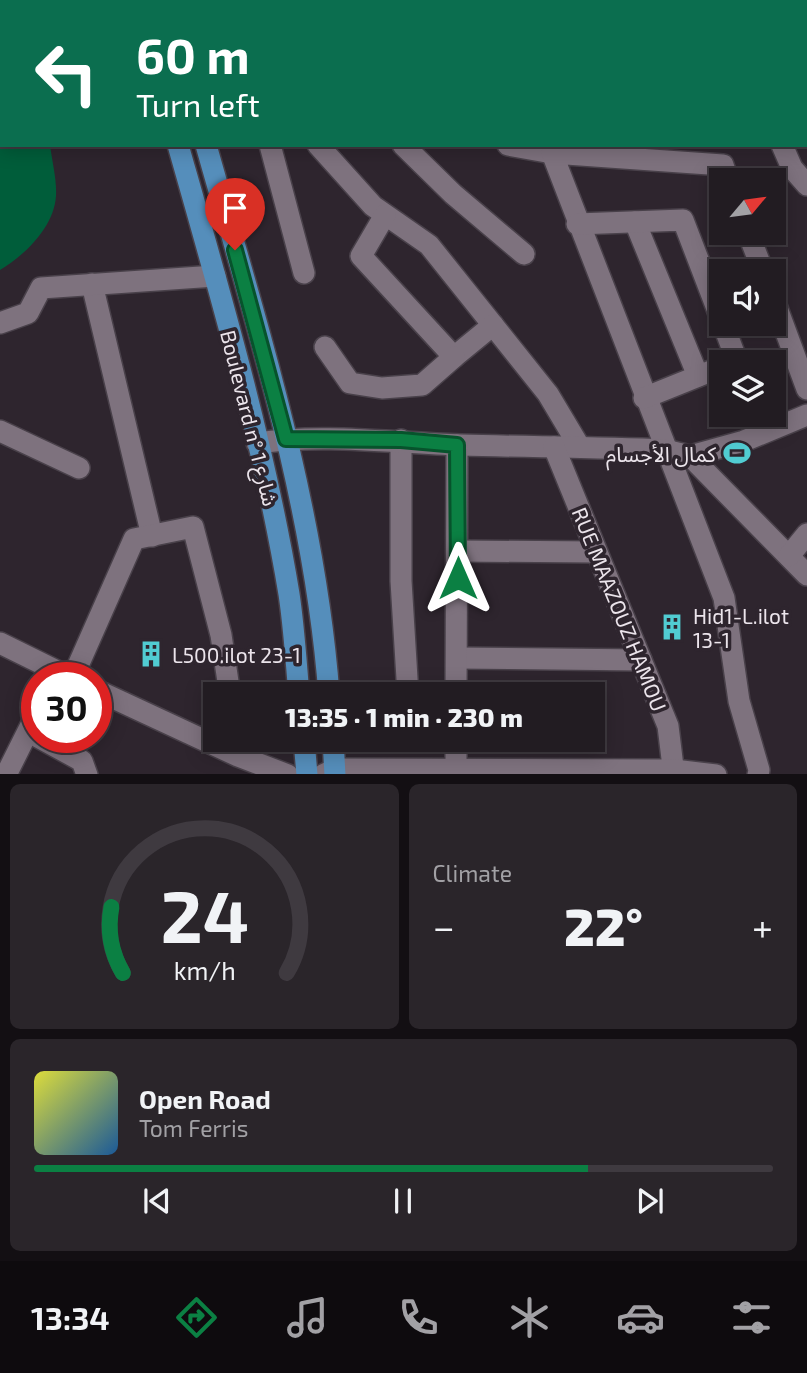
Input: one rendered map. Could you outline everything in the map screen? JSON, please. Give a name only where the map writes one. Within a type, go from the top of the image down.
[{"type":"main road","name":"Boulevard n° شارع 1","points":[[179,147],[215,276],[275,519],[289,598],[298,682]]},
{"type":"main road","name":"Boulevard n° شارع 1","points":[[207,147],[286,439],[311,546],[327,682]]},
{"type":"main road","points":[[305,752],[307,774]]},
{"type":"main road","points":[[331,773],[332,752]]},
{"type":"street","points":[[271,147],[304,274]]},
{"type":"street","points":[[320,147],[373,206],[429,245],[548,394],[579,446]]},
{"type":"street","points":[[404,147],[453,194],[524,254]]},
{"type":"street","points":[[519,147],[552,153],[701,155],[723,165],[724,168]]},
{"type":"street","points":[[783,147],[792,168],[807,185]]},
{"type":"street","points":[[552,153],[644,398],[724,598],[739,701],[760,770],[758,774]]},
{"type":"street","points":[[386,215],[361,256],[454,357]]},
{"type":"street","points":[[578,224],[683,220],[709,288]]},
{"type":"street","points":[[635,222],[698,376]]},
{"type":"street","points":[[0,323],[28,313],[41,288],[215,276]]},
{"type":"street","points":[[92,284],[152,536]]},
{"type":"street","points":[[325,347],[351,383],[382,388],[422,385],[493,325]]},
{"type":"street","points":[[786,332],[807,389]]},
{"type":"street","points":[[644,398],[709,372]]},
{"type":"street","points":[[257,443],[286,439],[401,440],[457,445],[665,450],[690,456],[744,441],[807,415]]},
{"type":"street","points":[[0,431],[79,468]]},
{"type":"street","points":[[401,440],[401,581],[407,682]]},
{"type":"street","points":[[456,682],[457,445]]},
{"type":"street","name":"RUE MAAZOUZ HAMOU","points":[[554,447],[668,726],[674,772]]},
{"type":"street","points":[[690,456],[807,575]]},
{"type":"street","points":[[71,662],[134,539],[193,527],[222,635],[228,682]]},
{"type":"street","points":[[789,556],[807,534]]},
{"type":"street","points":[[458,551],[596,552]]},
{"type":"street","points":[[0,643],[37,662]]},
{"type":"street","points":[[457,658],[641,660]]},
{"type":"street","points":[[112,698],[237,757],[285,774]]},
{"type":"street","points":[[7,774],[21,751]]},
{"type":"street","points":[[456,752],[456,772]]},
{"type":"street","points":[[70,753],[82,761],[87,774]]},
{"type":"street","points":[[331,773],[702,774]]},
{"type":"green space","points":[[0,147],[50,147],[56,196],[50,219],[37,239],[0,270]]},
{"type":"place","name":"كمال الأجسام","points":[[737,453]]},
{"type":"place","name":"Hid1-L.ilot 13-1","points":[[672,627]]},
{"type":"place","name":"L500.ilot 23-1","points":[[151,654]]},
{"type":"route","points":[[235,250],[286,439],[401,440],[457,445],[458,578]]}]
